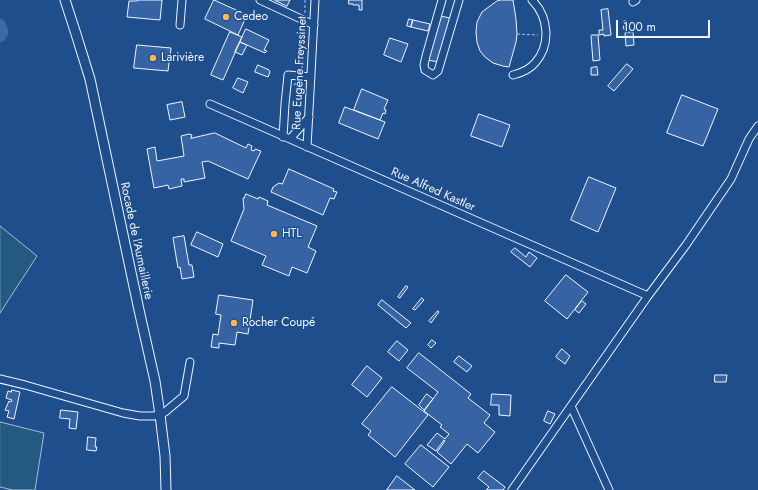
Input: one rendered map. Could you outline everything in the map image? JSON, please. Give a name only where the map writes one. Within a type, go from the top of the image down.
[{"type":"main road","name":"Rocade de l'Aumaillerie","points":[[65,0],[90,79],[154,381],[165,456],[166,490]]},
{"type":"street","points":[[180,25],[182,0]]},
{"type":"street","points":[[260,0],[314,25]]},
{"type":"street","name":"Rue Eugène Freyssinet","points":[[307,147],[316,0]]},
{"type":"street","points":[[442,0],[424,65],[425,70],[433,75],[438,72],[459,0]]},
{"type":"street","points":[[513,75],[521,73],[534,64],[539,58],[545,43],[545,24],[538,8],[532,0]]},
{"type":"street","points":[[286,138],[285,104],[288,75],[311,77]]},
{"type":"street","name":"Rue Alfred Kastler","points":[[210,104],[648,296]]},
{"type":"street","points":[[286,138],[308,117]]},
{"type":"street","points":[[512,490],[648,296],[686,245],[731,179],[749,139],[758,126]]},
{"type":"street","points":[[0,380],[25,385],[123,413],[140,416],[153,416],[160,415],[165,412],[184,396],[190,362]]},
{"type":"street","points":[[571,406],[609,490]]},
{"type":"path","points":[[302,76],[305,0]]},
{"type":"path","points":[[516,34],[546,36]]},
{"type":"shaded area","points":[[0,226],[37,256],[0,313]]},
{"type":"shaded area","points":[[0,422],[44,433],[35,490],[13,490],[0,487]]},
{"type":"building","points":[[162,0],[160,20],[127,17],[129,1]]},
{"type":"building","name":"Cedeo","points":[[214,0],[247,15],[238,35],[205,19]]},
{"type":"building","points":[[275,0],[290,0],[287,6]]},
{"type":"building","points":[[349,0],[362,0],[362,10],[359,10],[359,5],[349,4]]},
{"type":"building","points":[[513,0],[516,19],[516,42],[509,67],[493,63],[485,57],[480,51],[477,42],[477,22],[482,12],[497,1]]},
{"type":"building","points":[[608,9],[611,35],[599,35],[599,30],[603,30],[601,10]]},
{"type":"building","points":[[440,16],[450,18],[438,62],[428,60]]},
{"type":"building","points":[[409,19],[413,20],[411,27],[407,26]]},
{"type":"building","points":[[413,20],[430,24],[428,31],[411,27]]},
{"type":"building","points":[[624,21],[627,21],[628,29],[624,29]]},
{"type":"building","points":[[246,29],[269,40],[264,50],[267,51],[265,53],[240,42]]},
{"type":"building","points":[[230,32],[242,37],[223,80],[211,75]]},
{"type":"building","points":[[633,32],[634,45],[626,46],[625,33]]},
{"type":"building","points":[[592,35],[598,35],[600,60],[593,61]]},
{"type":"building","points":[[390,38],[408,44],[401,62],[384,55]]},
{"type":"building","points":[[240,42],[247,45],[242,55],[235,52]]},
{"type":"building","name":"Larivière","points":[[137,45],[171,48],[168,71],[134,68]]},
{"type":"building","points":[[627,64],[633,69],[614,91],[608,86]]},
{"type":"building","points":[[258,65],[269,70],[270,72],[268,77],[255,72]]},
{"type":"building","points":[[597,67],[598,75],[591,75],[591,68]]},
{"type":"building","points":[[238,78],[248,82],[243,93],[233,88]]},
{"type":"building","points":[[362,89],[388,100],[384,109],[386,110],[385,114],[383,113],[380,120],[354,110]]},
{"type":"building","points":[[682,95],[718,109],[703,146],[667,133]]},
{"type":"building","points":[[182,102],[185,117],[170,120],[167,105]]},
{"type":"building","points":[[345,107],[385,122],[378,139],[339,123]]},
{"type":"building","points":[[479,114],[510,125],[502,147],[471,136]]},
{"type":"building","points":[[215,133],[246,148],[248,144],[252,146],[251,150],[254,151],[255,149],[261,151],[248,179],[208,161],[202,162],[205,178],[184,182],[184,179],[181,179],[182,186],[169,189],[168,185],[154,188],[147,149],[155,147],[157,161],[184,156],[181,136],[189,134],[192,135],[191,138]]},
{"type":"building","name":"HTL","points":[[289,169],[334,189],[333,191],[337,192],[334,199],[330,198],[323,215],[271,192],[273,187],[279,183],[282,184]]},
{"type":"building","points":[[589,177],[616,188],[598,232],[571,220]]},
{"type":"building","name":"HTL","points":[[246,194],[268,201],[267,205],[317,226],[308,247],[316,251],[307,273],[292,267],[289,276],[262,265],[266,256],[231,241],[244,209],[243,198]]},
{"type":"building","points":[[197,232],[223,244],[218,257],[191,245]]},
{"type":"building","points":[[184,236],[189,265],[192,265],[194,277],[182,279],[180,267],[178,268],[173,238]]},
{"type":"building","points":[[515,248],[526,257],[529,252],[537,258],[530,267],[511,252]]},
{"type":"building","points":[[566,275],[588,292],[567,319],[545,301]]},
{"type":"building","points":[[406,286],[408,287],[400,298],[398,297]]},
{"type":"building","name":"Rocher Coupé","points":[[219,295],[253,300],[248,334],[237,332],[235,345],[219,343],[219,348],[211,347],[213,334],[218,335],[221,315],[216,314]]},
{"type":"building","points":[[422,298],[424,300],[415,310],[413,309]]},
{"type":"building","points":[[382,300],[411,323],[406,328],[378,305]]},
{"type":"building","points":[[582,301],[586,304],[579,313],[575,310]]},
{"type":"building","points":[[438,311],[439,312],[431,323],[429,321]]},
{"type":"building","points":[[432,340],[436,343],[431,348],[428,345]]},
{"type":"building","points":[[397,341],[408,350],[399,361],[388,352]]},
{"type":"building","points":[[562,349],[570,356],[565,364],[556,357]]},
{"type":"building","points":[[419,353],[471,394],[468,398],[490,415],[484,423],[495,432],[478,453],[467,444],[451,464],[437,452],[445,441],[444,440],[436,451],[427,445],[437,433],[445,439],[449,434],[440,427],[442,425],[424,411],[438,392],[407,368]]},
{"type":"building","points":[[459,356],[472,366],[467,372],[454,362]]},
{"type":"building","points":[[367,366],[382,378],[367,397],[352,385]]},
{"type":"building","points":[[715,375],[727,375],[726,382],[715,382]]},
{"type":"building","points":[[392,387],[428,415],[395,457],[368,435],[371,431],[362,424]]},
{"type":"building","points":[[12,390],[20,392],[14,419],[7,417],[9,411],[5,410],[9,401],[11,402],[12,400],[6,398],[8,391],[11,392]]},
{"type":"building","points":[[427,394],[433,399],[424,410],[419,405]]},
{"type":"building","points":[[492,394],[511,395],[510,416],[499,415],[499,405],[491,405]]},
{"type":"building","points":[[61,410],[78,412],[76,429],[69,428],[70,419],[60,418]]},
{"type":"building","points":[[548,411],[555,414],[550,424],[544,421]]},
{"type":"building","points":[[88,437],[96,438],[96,451],[87,450]]},
{"type":"building","points":[[421,445],[449,467],[433,487],[405,464]]},
{"type":"building","points":[[484,471],[505,487],[503,490],[486,490],[489,487],[478,478]]},
{"type":"building","points":[[397,476],[415,490],[387,490]]},
{"type":"waterway","points":[[0,24],[3,32],[0,37]]},
{"type":"place","name":"Cedeo","points":[[226,17]]},
{"type":"place","name":"Larivière","points":[[153,58]]},
{"type":"place","name":"HTL","points":[[274,234]]},
{"type":"place","name":"Rocher Coupé","points":[[234,323]]}]
